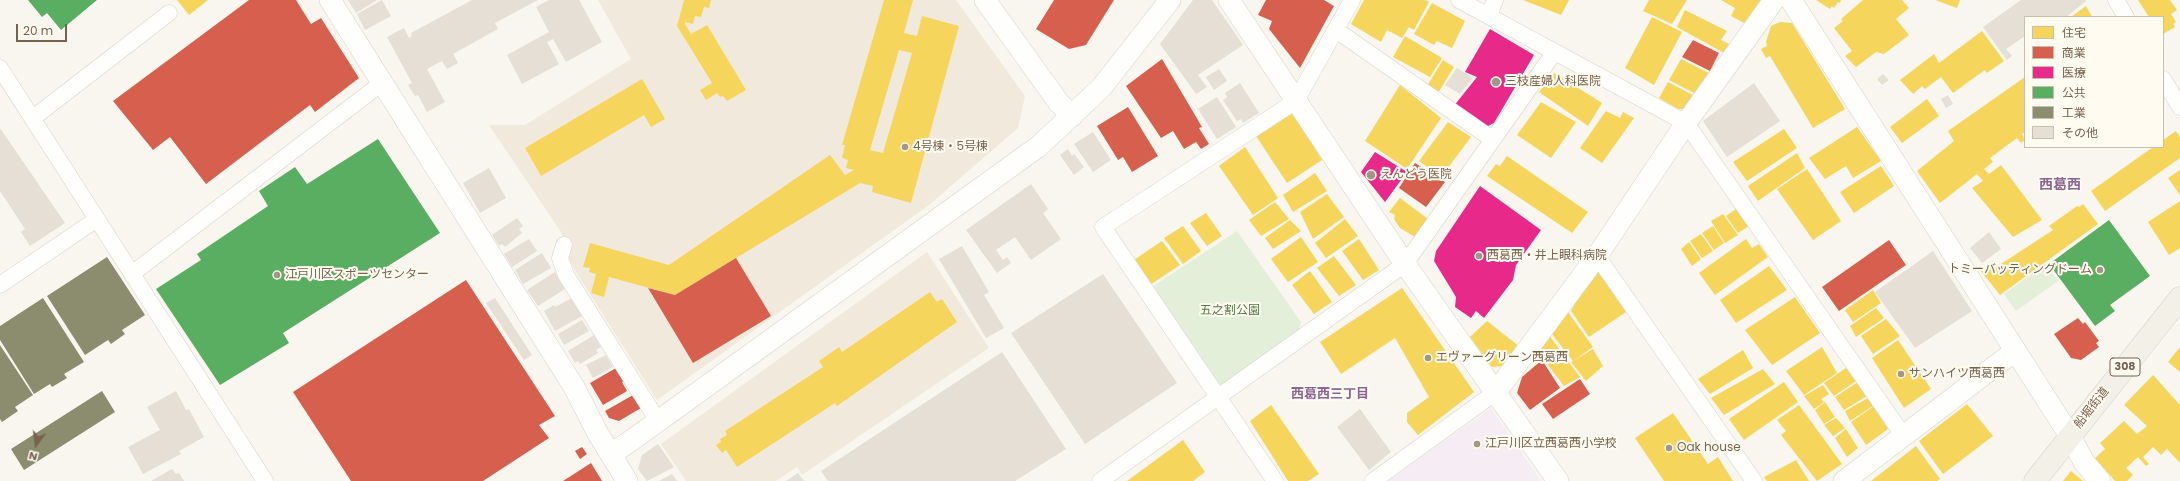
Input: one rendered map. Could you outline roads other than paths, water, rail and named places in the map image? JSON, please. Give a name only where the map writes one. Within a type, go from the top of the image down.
[{"type":"main road","name":"船堀街道","points":[[2035,481],[2180,298]]},
{"type":"street","points":[[330,0],[574,387],[627,481]]},
{"type":"street","points":[[984,0],[1059,103],[1072,116]]},
{"type":"street","points":[[611,454],[1039,146],[1072,116],[1124,61],[1170,0]]},
{"type":"street","points":[[1229,0],[1405,264],[1558,481]]},
{"type":"street","points":[[1275,481],[1103,227],[1296,101],[1352,0]]},
{"type":"street","points":[[1459,0],[1554,53],[1686,123],[1903,435]]},
{"type":"street","points":[[1489,16],[1495,0]]},
{"type":"street","points":[[1373,481],[1496,392],[1596,256],[1686,123],[1774,0]]},
{"type":"street","points":[[1791,0],[2070,436],[2084,462],[2100,481]]},
{"type":"street","points":[[2116,0],[2125,16]]},
{"type":"street","points":[[33,118],[169,12]]},
{"type":"street","points":[[1336,30],[1492,140]]},
{"type":"street","points":[[1100,481],[1405,264],[1554,53]]},
{"type":"street","points":[[2,74],[33,118],[265,481]]},
{"type":"street","points":[[2164,81],[2180,107]]},
{"type":"street","points":[[133,273],[382,83]]},
{"type":"street","points":[[0,285],[97,219]]},
{"type":"street","points":[[564,245],[560,258],[566,275],[658,421]]},
{"type":"street","points":[[1596,256],[1754,481]]},
{"type":"street","points":[[1844,481],[2015,351]]},
{"type":"place","name":"三枝産婦人科医院","points":[[1496,82]]},
{"type":"place","name":"4号棟・5号棟","points":[[905,147]]},
{"type":"place","name":"えんどう医院","points":[[1371,175]]},
{"type":"place","name":"西葛西・井上眼科病院","points":[[1479,256]]},
{"type":"place","name":"トミーバッティングドーム","points":[[2100,270]]},
{"type":"place","name":"江戸川区スポーツセンター","points":[[277,275]]},
{"type":"place","name":"エヴァーグリーン西葛西","points":[[1428,358]]},
{"type":"place","name":"サンハイツ西葛西","points":[[1901,374]]},
{"type":"place","name":"江戸川区立西葛西小学校","points":[[1477,444]]},
{"type":"place","name":"Oak house","points":[[1669,448]]},
{"type":"district","name":"西葛西","points":[[2060,185]]},
{"type":"district","name":"西葛西三丁目","points":[[1330,395]]},
{"type":"park label","name":"五之割公園","points":[[1230,311]]}]
